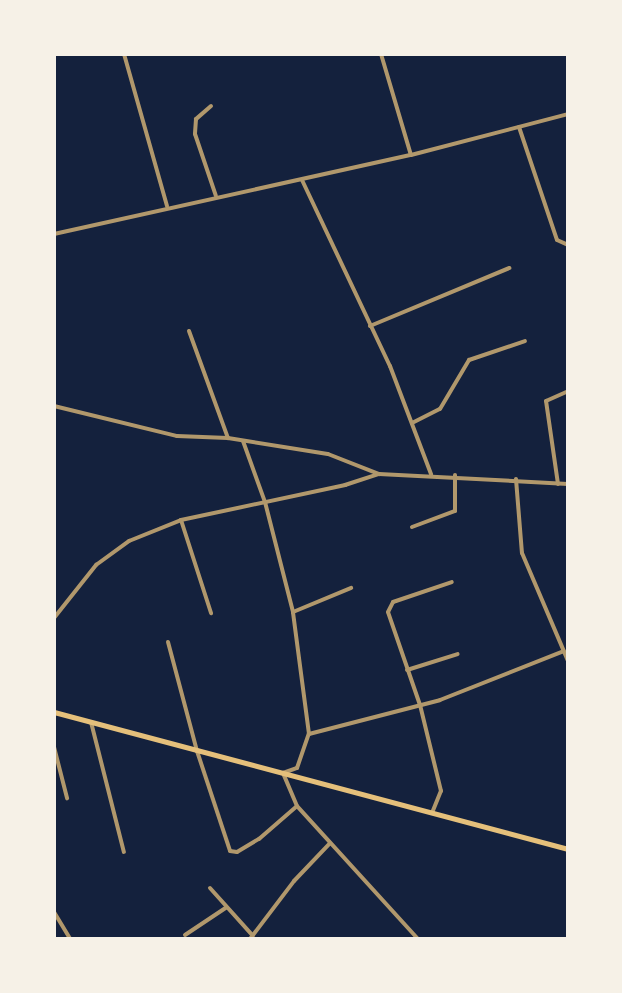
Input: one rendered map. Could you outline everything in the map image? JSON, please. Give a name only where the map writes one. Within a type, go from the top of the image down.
[{"type":"main road","points":[[54,712],[568,849]]},
{"type":"street","points":[[124,54],[168,206]]},
{"type":"street","points":[[381,54],[411,155]]},
{"type":"street","points":[[211,106],[196,119],[195,134],[216,196]]},
{"type":"street","points":[[54,234],[168,206],[302,180],[411,155],[568,114]]},
{"type":"street","points":[[519,127],[558,240],[568,245]]},
{"type":"street","points":[[302,180],[370,326],[412,423],[431,474]]},
{"type":"street","points":[[370,326],[509,268]]},
{"type":"street","points":[[189,331],[228,438]]},
{"type":"street","points":[[412,423],[441,409],[469,360],[525,340]]},
{"type":"street","points":[[558,484],[546,401],[568,391]]},
{"type":"street","points":[[54,406],[177,436],[228,438],[328,454],[379,474]]},
{"type":"street","points":[[243,441],[265,502],[293,612],[309,734],[297,768],[282,773],[297,807],[418,939]]},
{"type":"street","points":[[54,618],[81,581],[111,553],[181,520],[345,485],[379,474],[431,474],[568,484]]},
{"type":"street","points":[[412,527],[455,511],[455,476]]},
{"type":"street","points":[[516,479],[522,553],[568,661]]},
{"type":"street","points":[[181,520],[211,613]]},
{"type":"street","points":[[432,814],[441,791],[420,705],[388,612],[389,606],[452,582]]},
{"type":"street","points":[[293,612],[351,588]]},
{"type":"street","points":[[168,642],[197,751],[230,851],[237,852],[259,838],[297,807]]},
{"type":"street","points":[[309,734],[420,705],[564,651]]},
{"type":"street","points":[[407,670],[458,654]]},
{"type":"street","points":[[91,722],[124,852]]},
{"type":"street","points":[[54,747],[67,798]]},
{"type":"street","points":[[210,888],[251,937],[294,881],[330,843]]},
{"type":"street","points":[[185,935],[227,907]]},
{"type":"street","points":[[54,912],[70,939]]}]
